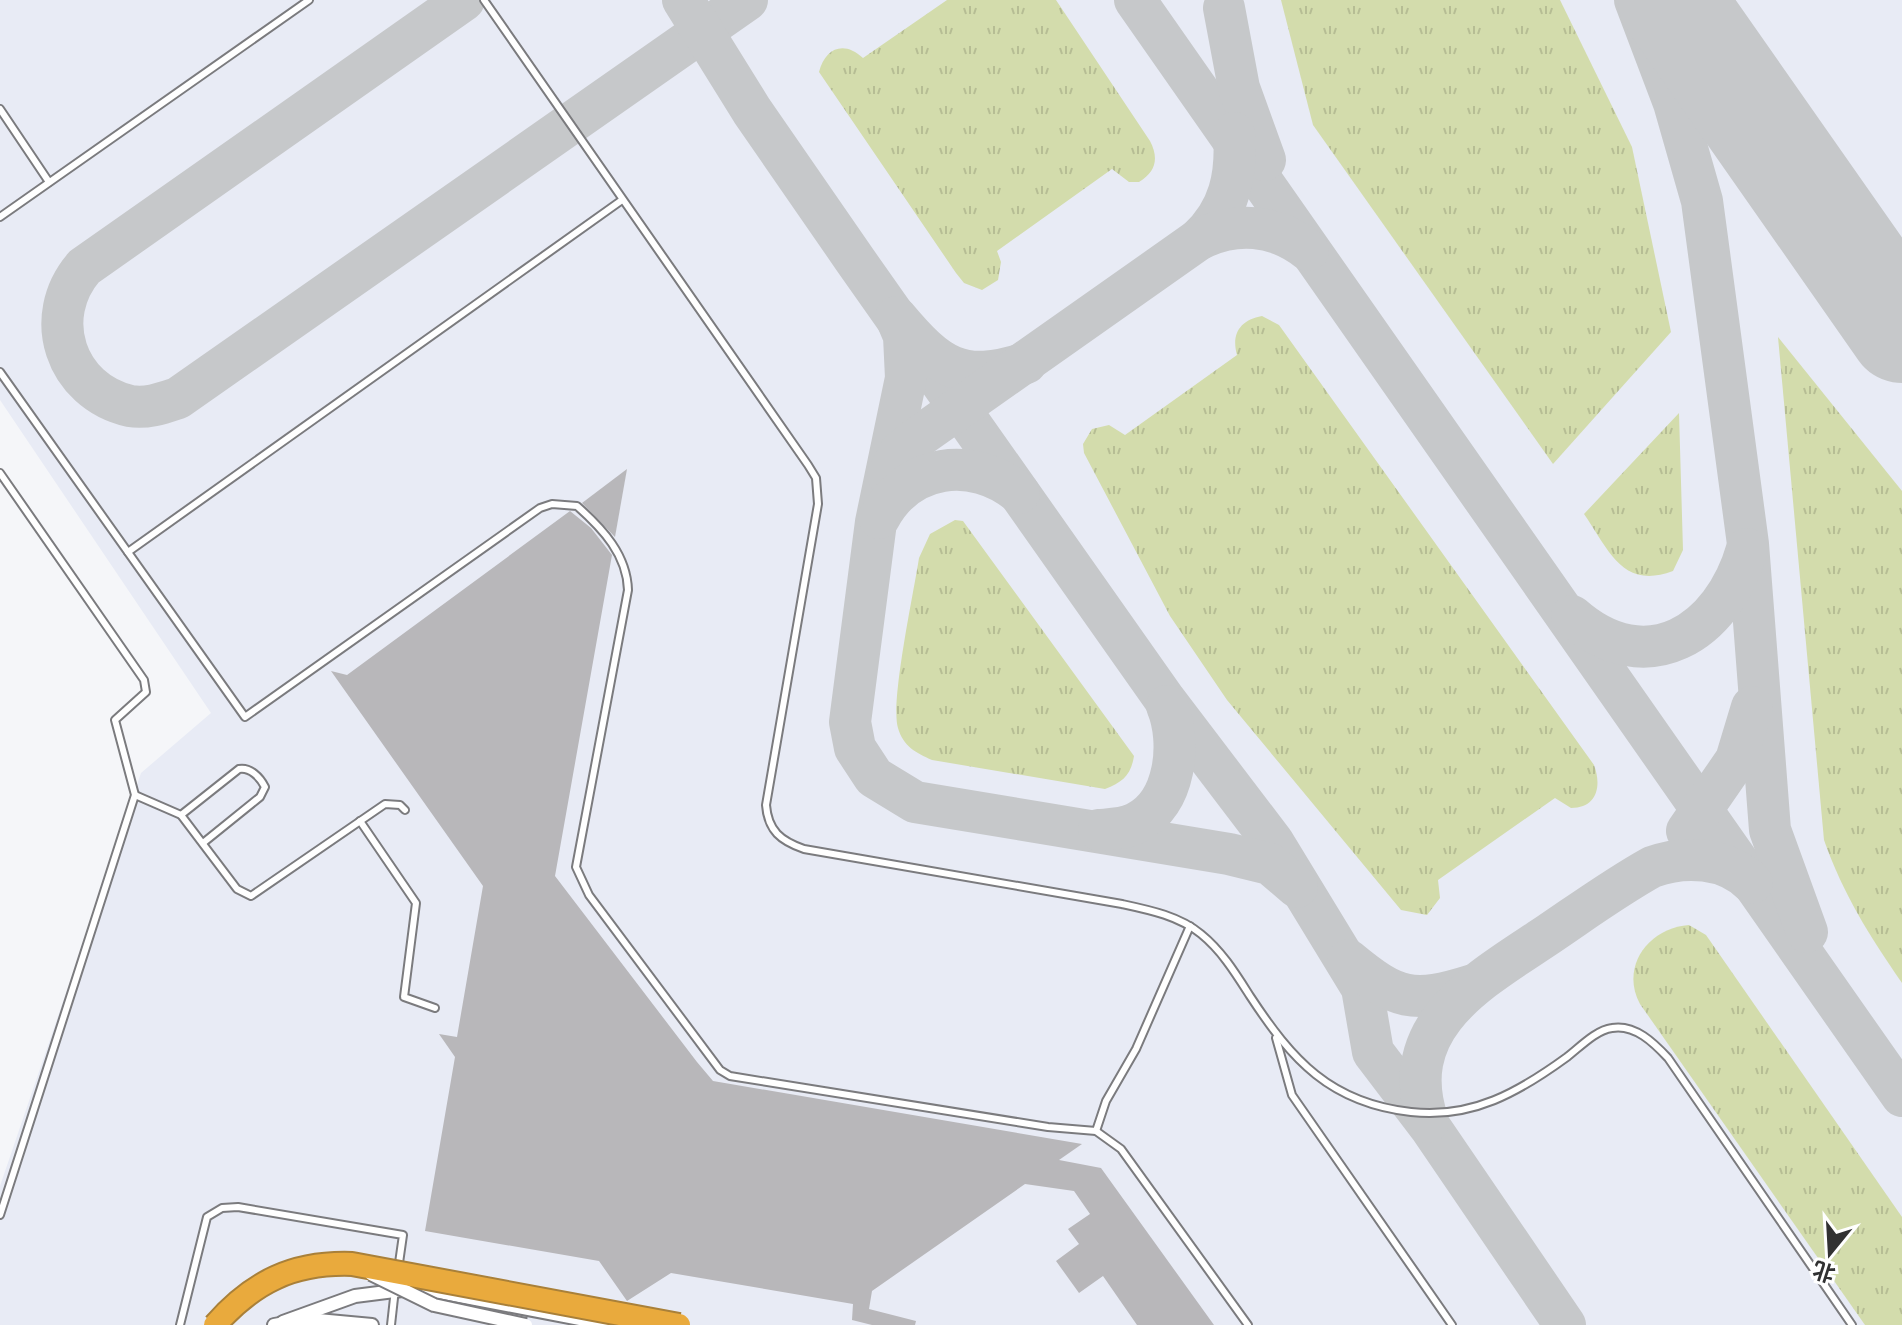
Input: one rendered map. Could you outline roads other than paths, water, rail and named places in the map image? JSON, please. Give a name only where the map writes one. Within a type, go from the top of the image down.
[{"type":"highway","points":[[215,1325],[256,1286],[280,1273],[317,1265],[352,1264],[679,1325]]},
{"type":"street","points":[[352,1264],[434,1305],[526,1325]]},
{"type":"street","points":[[279,1323],[355,1296],[418,1288],[611,1325]]},
{"type":"street","points":[[279,1323],[307,1319],[372,1325]]},
{"type":"lane","points":[[0,217],[309,0]]},
{"type":"lane","points":[[484,0],[744,370],[816,478],[818,504],[768,792],[770,827],[787,843],[804,849],[1122,904],[1154,911],[1190,926],[1222,956],[1275,1034],[1309,1071],[1343,1093],[1389,1108],[1438,1113],[1475,1108],[1512,1094],[1604,1030],[1631,1030],[1651,1041],[1668,1058],[1852,1325]]},
{"type":"lane","points":[[0,109],[49,182]]},
{"type":"lane","points":[[128,552],[622,200]]},
{"type":"lane","points":[[0,372],[245,717],[540,508],[552,504],[577,506],[620,554],[627,572],[628,590],[576,867],[589,895],[720,1070],[730,1076],[760,1081],[1048,1127],[1096,1131],[1121,1149],[1248,1325]]},
{"type":"lane","points":[[0,473],[144,680],[143,696],[115,720],[135,795],[0,1215]]},
{"type":"lane","points":[[181,815],[239,769],[252,771],[263,782],[265,787],[260,797],[203,843]]},
{"type":"lane","points":[[135,795],[181,815],[237,889],[251,896],[385,804],[400,805],[405,810]]},
{"type":"lane","points":[[360,821],[416,903],[404,997],[435,1008]]},
{"type":"lane","points":[[1096,1131],[1106,1101],[1136,1049],[1190,926]]},
{"type":"lane","points":[[1275,1034],[1292,1095],[1452,1325]]},
{"type":"lane","points":[[180,1325],[207,1217],[222,1208],[238,1207],[403,1235],[391,1325]]}]
